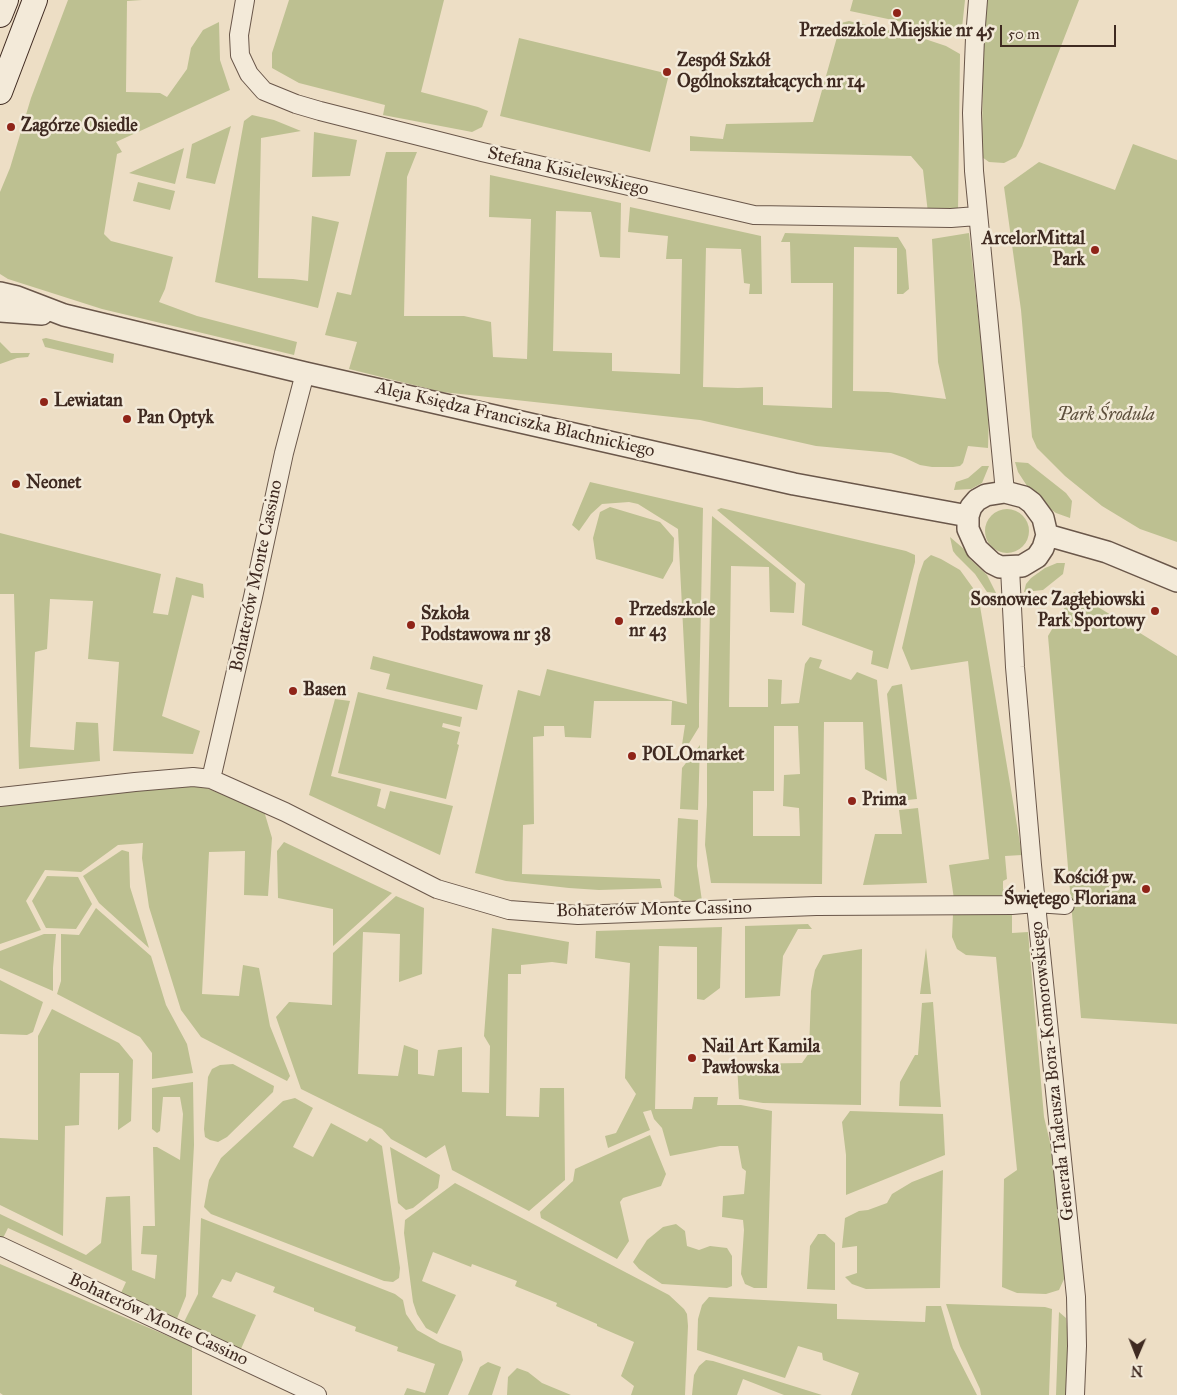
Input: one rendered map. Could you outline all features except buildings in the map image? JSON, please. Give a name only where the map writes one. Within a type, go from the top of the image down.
[{"type":"main road","points":[[0,15],[6,0]]},
{"type":"main road","points":[[0,92],[35,0]]},
{"type":"street","name":"Stefana Kisielewskiego","points":[[245,0],[239,35],[240,55],[249,74],[264,91],[296,104],[482,152],[754,215],[951,218],[978,216]]},
{"type":"street","points":[[978,0],[972,113],[978,216],[1005,492]]},
{"type":"street","name":"Aleja Księdza Franciszka Blachnickiego","points":[[0,283],[9,295],[64,315],[305,373],[794,484],[968,516]]},
{"type":"street","name":"Aleja Księdza Franciszka Blachnickiego","points":[[0,311],[64,315]]},
{"type":"street","name":"Bohaterów Monte Cassino","points":[[211,779],[248,622],[282,462],[305,373]]},
{"type":"street","points":[[1005,492],[1032,502],[1043,518],[1047,535],[1043,548],[1037,557],[1022,566],[1010,568],[1000,567],[992,563],[977,549],[968,529],[968,516],[971,507],[977,500],[986,495],[1005,492]]},
{"type":"street","points":[[1047,535],[1107,552],[1177,580]]},
{"type":"street","name":"Generała Tadeusza Bora-Komorowskiego","points":[[1010,568],[1015,667],[1036,903],[1076,1297],[1076,1395]]},
{"type":"street","name":"Bohaterów Monte Cassino","points":[[0,797],[193,777],[211,779],[285,812],[437,889],[509,910],[578,915],[816,906],[1065,904]]},
{"type":"street","name":"Bohaterów Monte Cassino","points":[[0,1246],[316,1395]]},
{"type":"green space","points":[[68,0],[142,0],[127,1],[126,92],[160,93],[167,97],[187,69],[191,48],[203,30],[219,22],[220,60],[230,90],[116,142],[122,152],[117,154],[104,234],[111,241],[173,257],[165,289],[159,302],[197,316],[297,342],[294,355],[102,309],[8,279],[0,274],[0,192],[10,168],[31,98]]},
{"type":"green space","points":[[289,0],[444,0],[421,92],[488,111],[482,127],[472,132],[383,115],[385,105],[299,83],[272,68],[272,53]]},
{"type":"green space","points":[[853,0],[965,0],[962,28],[945,31],[850,11]]},
{"type":"green space","points":[[987,0],[1079,0],[1022,146],[1016,157],[1004,163],[989,162],[982,157],[983,44]]},
{"type":"green space","points":[[849,21],[922,38],[946,46],[960,54],[958,211],[928,213],[923,170],[911,156],[690,151],[690,136],[723,139],[726,124],[813,122],[841,23]]},
{"type":"green space","points":[[519,38],[669,74],[650,152],[500,116]]},
{"type":"green space","points":[[252,115],[274,120],[301,131],[261,138],[258,278],[308,281],[312,216],[339,222],[318,308],[215,282],[244,121]]},
{"type":"green space","points":[[231,126],[215,184],[186,178],[192,144]]},
{"type":"green space","points":[[314,132],[357,140],[350,176],[312,177]]},
{"type":"green space","name":"Park Środula","points":[[1133,144],[1177,160],[1177,542],[1140,529],[1102,506],[1065,476],[1037,448],[1032,437],[1021,310],[1004,187],[1039,162],[1115,190]]},
{"type":"green space","points":[[184,148],[175,184],[129,173]]},
{"type":"green space","points":[[386,152],[417,152],[407,177],[404,316],[464,316],[491,322],[493,357],[527,359],[531,219],[489,217],[490,175],[621,203],[620,258],[600,257],[591,212],[556,211],[553,351],[612,353],[612,371],[680,374],[682,259],[666,259],[668,236],[628,232],[630,207],[761,236],[762,294],[749,294],[750,284],[744,283],[741,249],[706,248],[703,387],[763,387],[763,405],[832,408],[833,283],[791,283],[790,242],[781,242],[785,233],[898,237],[906,250],[909,289],[903,294],[897,294],[897,248],[854,247],[853,391],[888,392],[946,399],[938,362],[932,239],[969,233],[989,415],[988,448],[968,446],[963,463],[960,466],[932,467],[920,465],[891,453],[816,446],[700,420],[442,392],[349,369],[357,342],[325,335],[337,292],[351,295]]},
{"type":"green space","points":[[138,182],[175,191],[170,210],[133,201]]},
{"type":"green space","points":[[46,338],[114,354],[113,363],[45,347],[42,339]]},
{"type":"green space","points":[[0,342],[11,353],[30,353],[28,357],[17,358],[0,364]]},
{"type":"green space","points":[[1015,462],[1028,463],[1066,493],[1072,501],[1070,518],[1056,513],[1049,508],[1038,494],[1029,489],[1018,472]]},
{"type":"green space","points":[[982,466],[989,466],[982,483],[971,489],[954,490],[956,482],[968,478]]},
{"type":"green space","points":[[590,482],[703,508],[699,727],[680,758],[685,725],[671,725],[672,701],[594,701],[591,738],[565,737],[564,726],[544,726],[544,736],[533,737],[534,824],[523,825],[522,874],[660,879],[662,888],[599,890],[569,888],[506,881],[475,873],[518,690],[540,696],[547,669],[687,704],[678,529],[638,504],[629,502],[602,504],[591,514],[579,531],[572,525]]},
{"type":"green space","points":[[610,507],[660,522],[674,538],[673,561],[663,579],[596,559],[593,538],[600,512]]},
{"type":"green space","points":[[721,508],[906,551],[915,555],[915,562],[888,669],[871,664],[873,651],[802,625],[805,584],[717,510]]},
{"type":"green space","points":[[1007,509],[1019,513],[1025,519],[1029,531],[1025,543],[1019,549],[1007,553],[995,549],[989,543],[985,531],[989,519],[995,513]]},
{"type":"green space","points":[[712,516],[796,583],[794,613],[770,612],[769,567],[731,566],[729,707],[768,707],[768,679],[782,680],[781,704],[799,703],[805,664],[810,657],[822,660],[819,668],[851,680],[857,672],[877,680],[887,781],[865,769],[863,722],[824,722],[822,884],[711,883],[705,845]],"holes":[[[774,726],[798,726],[800,774],[784,775],[783,806],[799,808],[800,836],[753,836],[753,791],[774,791]]]},
{"type":"green space","points":[[0,533],[161,574],[153,613],[168,615],[176,577],[203,584],[204,598],[192,595],[162,716],[200,731],[193,754],[113,751],[119,662],[88,659],[93,601],[50,599],[47,649],[35,652],[30,747],[74,750],[76,722],[98,723],[100,761],[19,769],[14,594],[0,594]]},
{"type":"green space","points":[[950,537],[964,549],[970,559],[987,575],[996,593],[987,592],[975,574],[956,555],[953,551]]},
{"type":"green space","points":[[931,555],[960,570],[979,600],[1022,855],[1005,856],[1007,879],[1003,881],[1003,889],[1009,895],[1000,899],[954,899],[949,865],[989,859],[968,661],[911,670],[902,648],[919,575],[924,561]]},
{"type":"green space","points":[[1057,563],[1065,563],[1063,574],[1043,590],[1024,592],[1026,584],[1031,578],[1045,568]]},
{"type":"green space","points":[[1074,592],[1177,656],[1177,1024],[1081,1018],[1048,636]]},
{"type":"green space","points":[[373,656],[483,685],[477,710],[386,689],[390,674],[370,669]]},
{"type":"green space","points":[[902,684],[917,799],[898,801],[887,694],[892,686]]},
{"type":"green space","points":[[358,692],[462,717],[460,727],[443,723],[442,727],[460,732],[457,744],[459,745],[446,799],[338,773]]},
{"type":"green space","points":[[335,699],[350,701],[331,776],[381,789],[377,806],[385,809],[390,791],[453,806],[440,855],[309,795]]},
{"type":"green space","points":[[700,745],[698,810],[680,809],[682,768]]},
{"type":"green space","points":[[201,786],[264,811],[272,838],[268,896],[244,895],[245,851],[209,852],[202,994],[239,996],[243,965],[259,968],[270,1026],[290,1076],[287,1081],[201,1037],[181,1010],[149,907],[142,858],[143,843],[118,845],[81,872],[45,870],[26,901],[41,930],[0,944],[0,805],[128,790]]},
{"type":"green space","points":[[918,808],[927,883],[863,885],[875,834],[902,834],[899,810]]},
{"type":"green space","points":[[678,818],[698,820],[697,866],[702,901],[685,902],[674,896]]},
{"type":"green space","points":[[284,842],[392,893],[333,946],[333,909],[278,898],[277,851]]},
{"type":"green space","points":[[122,850],[129,852],[130,887],[149,948],[99,903],[83,876]]},
{"type":"green space","points":[[47,876],[78,877],[92,904],[76,929],[46,928],[32,901]]},
{"type":"green space","points":[[396,896],[424,908],[422,974],[399,982],[400,934],[363,932],[358,1074],[398,1076],[404,1045],[418,1050],[418,1074],[434,1076],[438,1050],[462,1047],[462,1092],[489,1093],[490,1046],[484,1036],[492,928],[569,942],[567,964],[552,962],[521,965],[521,974],[508,974],[506,1116],[539,1117],[540,1088],[564,1088],[565,1180],[529,1211],[452,1170],[445,1145],[426,1158],[391,1139],[382,1129],[301,1089],[276,1017],[289,1002],[332,1005],[333,953]]},
{"type":"green space","points":[[96,908],[151,956],[166,1005],[187,1044],[193,1073],[152,1079],[152,1053],[140,1037],[57,994],[61,981],[61,934],[79,935]]},
{"type":"green space","points":[[953,914],[1012,915],[1012,933],[1028,932],[1044,1117],[1053,1155],[1065,1277],[1059,1290],[1046,1294],[1017,1293],[1002,1287],[1004,1179],[1017,1170],[996,957],[966,955],[957,949],[952,937]]},
{"type":"green space","points":[[808,924],[812,929],[798,929],[783,956],[780,996],[745,998],[745,926]]},
{"type":"green space","points":[[722,927],[720,988],[704,1000],[697,999],[697,947],[659,946],[655,1109],[692,1109],[694,1097],[718,1097],[717,1105],[741,1105],[772,1111],[767,1288],[754,1288],[745,1284],[741,1274],[743,1220],[722,1217],[723,1196],[744,1194],[746,1171],[742,1168],[738,1146],[720,1146],[670,1156],[662,1128],[654,1119],[651,1110],[643,1112],[650,1130],[608,1148],[605,1136],[616,1133],[636,1094],[625,1078],[630,963],[595,958],[596,931]]},
{"type":"green space","points":[[44,934],[56,934],[53,991],[0,968],[0,951]]},
{"type":"green space","points":[[926,948],[931,994],[920,994]]},
{"type":"green space","points":[[862,949],[861,1105],[763,1103],[739,1099],[737,1064],[802,1063],[809,1053],[811,991],[815,970],[823,955]]},
{"type":"green space","points":[[0,980],[43,1002],[33,1032],[27,1035],[0,1034]]},
{"type":"green space","points":[[933,1002],[941,1107],[899,1106],[900,1082],[915,1055],[918,1055],[922,1003]]},
{"type":"green space","points":[[52,1009],[119,1043],[133,1060],[131,1121],[118,1130],[119,1073],[80,1073],[79,1125],[65,1126],[63,1236],[0,1205],[0,1138],[38,1140],[38,1036]]},
{"type":"green space","points":[[233,1064],[274,1086],[273,1092],[227,1137],[218,1142],[205,1137],[208,1077],[212,1069],[220,1065]]},
{"type":"green space","points":[[193,1082],[194,1145],[186,1296],[176,1321],[121,1293],[126,1282],[8,1228],[2,1240],[0,1239],[0,1214],[86,1255],[101,1243],[106,1197],[130,1196],[132,1270],[155,1279],[157,1255],[141,1254],[143,1226],[155,1226],[153,1147],[157,1147],[180,1160],[183,1114],[180,1097],[163,1097],[160,1131],[157,1133],[152,1129],[152,1088]]},
{"type":"green space","points":[[295,1098],[313,1108],[293,1147],[313,1157],[331,1123],[367,1142],[370,1138],[382,1146],[400,1268],[399,1278],[393,1282],[384,1281],[211,1214],[204,1207],[209,1180],[221,1158],[283,1101]]},
{"type":"green space","points":[[850,1111],[943,1114],[945,1155],[846,1195],[846,1155],[842,1122]]},
{"type":"green space","points":[[650,1135],[666,1174],[661,1186],[623,1198],[620,1202],[629,1241],[617,1259],[541,1218],[540,1212],[573,1181],[575,1169]]},
{"type":"green space","points":[[390,1147],[440,1175],[438,1188],[413,1208],[406,1210],[398,1203]]},
{"type":"green space","points":[[943,1170],[940,1288],[866,1289],[852,1284],[845,1277],[857,1273],[857,1246],[842,1248],[845,1218],[859,1211],[868,1210],[887,1203],[892,1194],[912,1182]]},
{"type":"green space","points":[[455,1183],[669,1295],[687,1314],[685,1395],[631,1395],[634,1386],[621,1376],[634,1342],[556,1306],[557,1303],[515,1286],[517,1281],[472,1264],[471,1267],[433,1252],[422,1281],[456,1295],[437,1334],[426,1328],[417,1314],[413,1302],[404,1233],[405,1220]]},
{"type":"green space","points":[[201,1218],[395,1294],[403,1300],[406,1314],[417,1330],[440,1343],[461,1351],[463,1360],[448,1395],[404,1395],[407,1388],[425,1393],[435,1364],[397,1351],[398,1347],[355,1331],[356,1327],[314,1311],[314,1308],[273,1292],[275,1287],[236,1272],[231,1282],[222,1279],[212,1297],[256,1315],[240,1351],[183,1324],[198,1294]]},
{"type":"green space","points":[[676,1224],[685,1231],[687,1246],[699,1250],[710,1246],[727,1248],[732,1256],[732,1286],[727,1288],[662,1284],[639,1269],[633,1262],[647,1240],[663,1227]]},
{"type":"green space","points":[[818,1234],[825,1234],[835,1243],[835,1290],[807,1289],[810,1246]]},
{"type":"green space","points":[[0,1264],[182,1342],[192,1343],[192,1395],[3,1395],[0,1393]]},
{"type":"green space","points":[[709,1297],[837,1304],[837,1319],[925,1322],[926,1306],[941,1306],[953,1348],[977,1395],[851,1395],[859,1373],[823,1360],[822,1353],[798,1346],[785,1378],[697,1350],[698,1319],[702,1305]]},
{"type":"green space","points":[[946,1304],[1045,1307],[1052,1309],[1049,1395],[981,1395],[960,1346]]},
{"type":"green space","points":[[1059,1312],[1066,1318],[1069,1345],[1066,1395],[1056,1395]]},
{"type":"green space","points":[[706,1360],[822,1395],[784,1395],[743,1379],[737,1395],[692,1395],[694,1375],[699,1366]]},
{"type":"green space","points":[[488,1362],[501,1367],[492,1395],[468,1395],[480,1367]]},
{"type":"green space","points":[[517,1368],[528,1372],[542,1383],[571,1395],[507,1395],[508,1377]]},
{"type":"place","name":"Przedszkole Miejskie nr 45","points":[[897,13]]},
{"type":"place","name":"Zespół Szkół Ogólnokształcących nr 14","points":[[667,72]]},
{"type":"place","name":"Zagórze Osiedle","points":[[11,127]]},
{"type":"place","name":"ArcelorMittal Park","points":[[1095,250]]},
{"type":"place","name":"Lewiatan","points":[[44,402]]},
{"type":"place","name":"Pan Optyk","points":[[127,419]]},
{"type":"place","name":"Neonet","points":[[16,484]]},
{"type":"place","name":"Sosnowiec Zagłębiowski Park Sportowy","points":[[1155,611]]},
{"type":"place","name":"Przedszkole nr 43","points":[[619,621]]},
{"type":"place","name":"Szkoła Podstawowa nr 38","points":[[411,625]]},
{"type":"place","name":"Basen","points":[[293,691]]},
{"type":"place","name":"POLOmarket","points":[[632,756]]},
{"type":"place","name":"Prima","points":[[852,801]]},
{"type":"place","name":"Kościół pw. Świętego Floriana","points":[[1146,889]]},
{"type":"place","name":"Nail Art Kamila Pawłowska","points":[[692,1058]]}]
